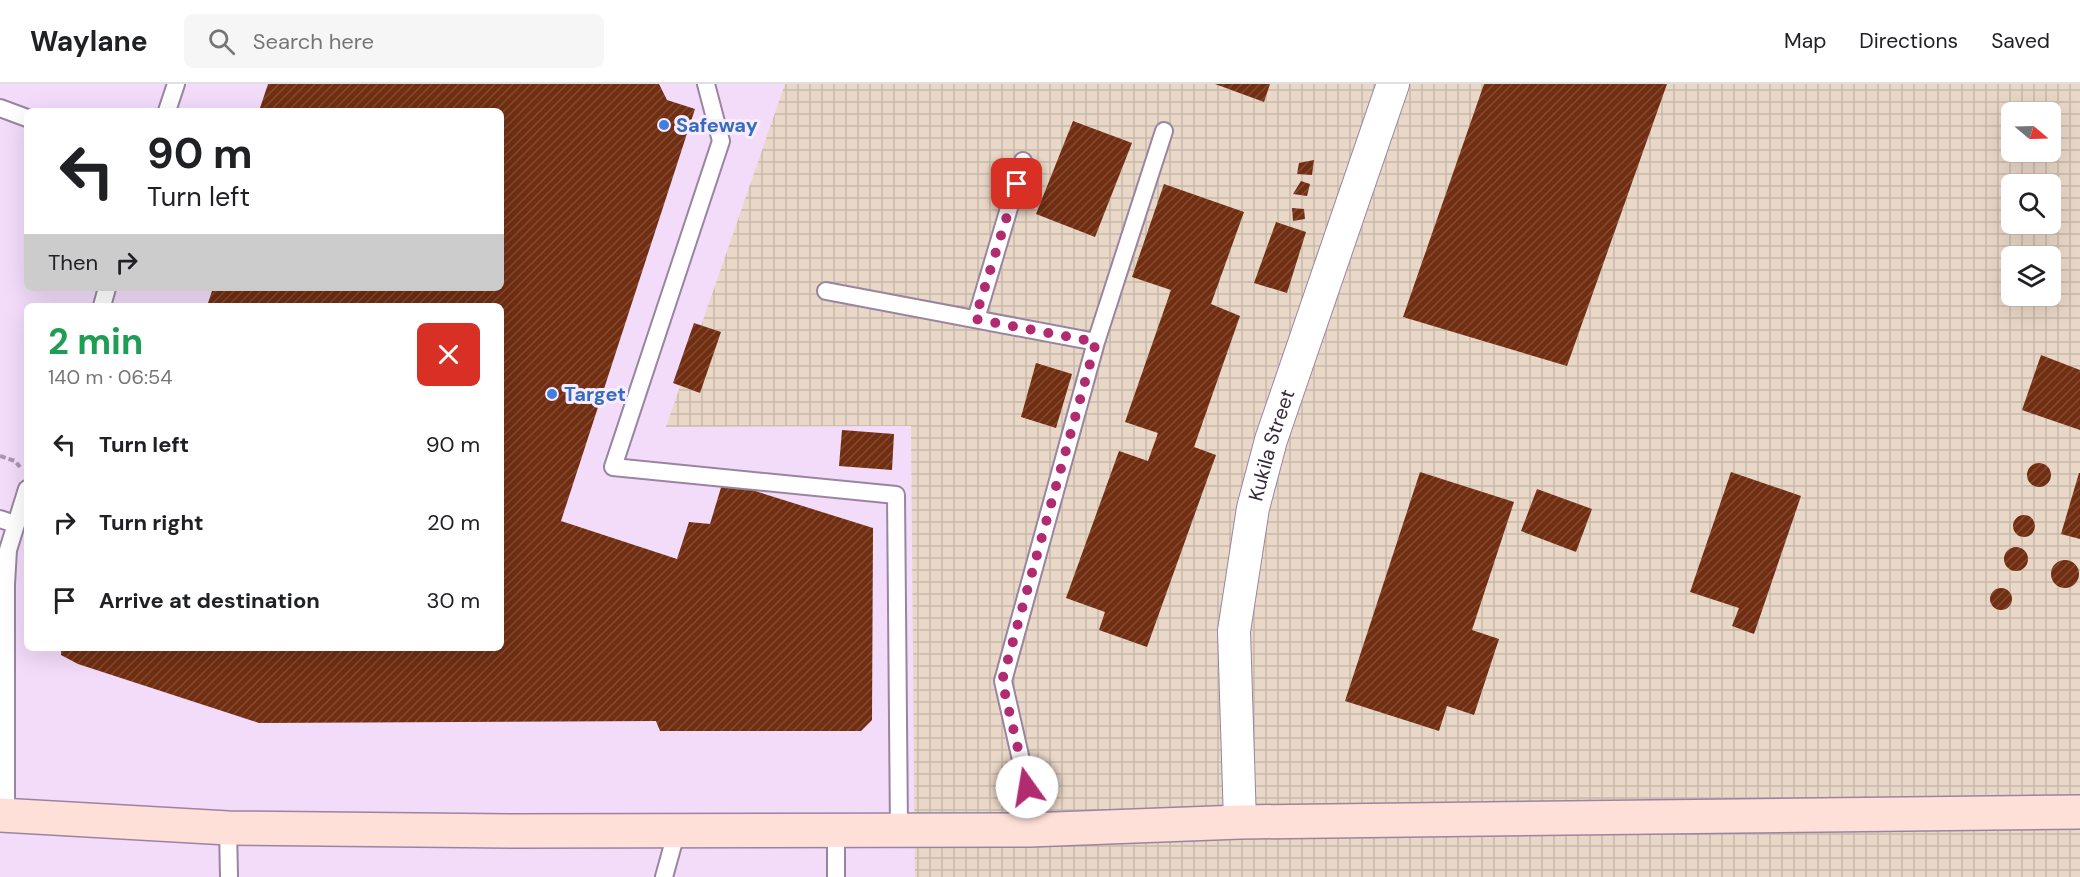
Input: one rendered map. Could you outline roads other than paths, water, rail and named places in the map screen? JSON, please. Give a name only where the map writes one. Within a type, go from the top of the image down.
[{"type":"street","name":"Kukila Street","points":[[1240,822],[1234,631],[1253,508],[1271,440],[1393,84]]},
{"type":"street","points":[[3,815],[228,828],[1037,830],[1240,822],[2080,812]]},
{"type":"lane","points":[[168,108],[176,84]]},
{"type":"lane","points":[[706,84],[721,141],[613,467],[896,495],[899,830]]},
{"type":"lane","points":[[0,108],[24,117]]},
{"type":"lane","points":[[1037,830],[1002,681],[1096,342],[1164,131]]},
{"type":"lane","points":[[975,319],[1023,161]]},
{"type":"lane","points":[[826,291],[1096,342]]},
{"type":"lane","points":[[3,815],[8,522],[24,494]]},
{"type":"lane","points":[[228,828],[229,877]]},
{"type":"lane","points":[[664,877],[677,830]]},
{"type":"lane","points":[[836,830],[836,877]]},
{"type":"place","name":"Safeway","points":[[664,125]]},
{"type":"place","name":"Target","points":[[552,394]]}]
